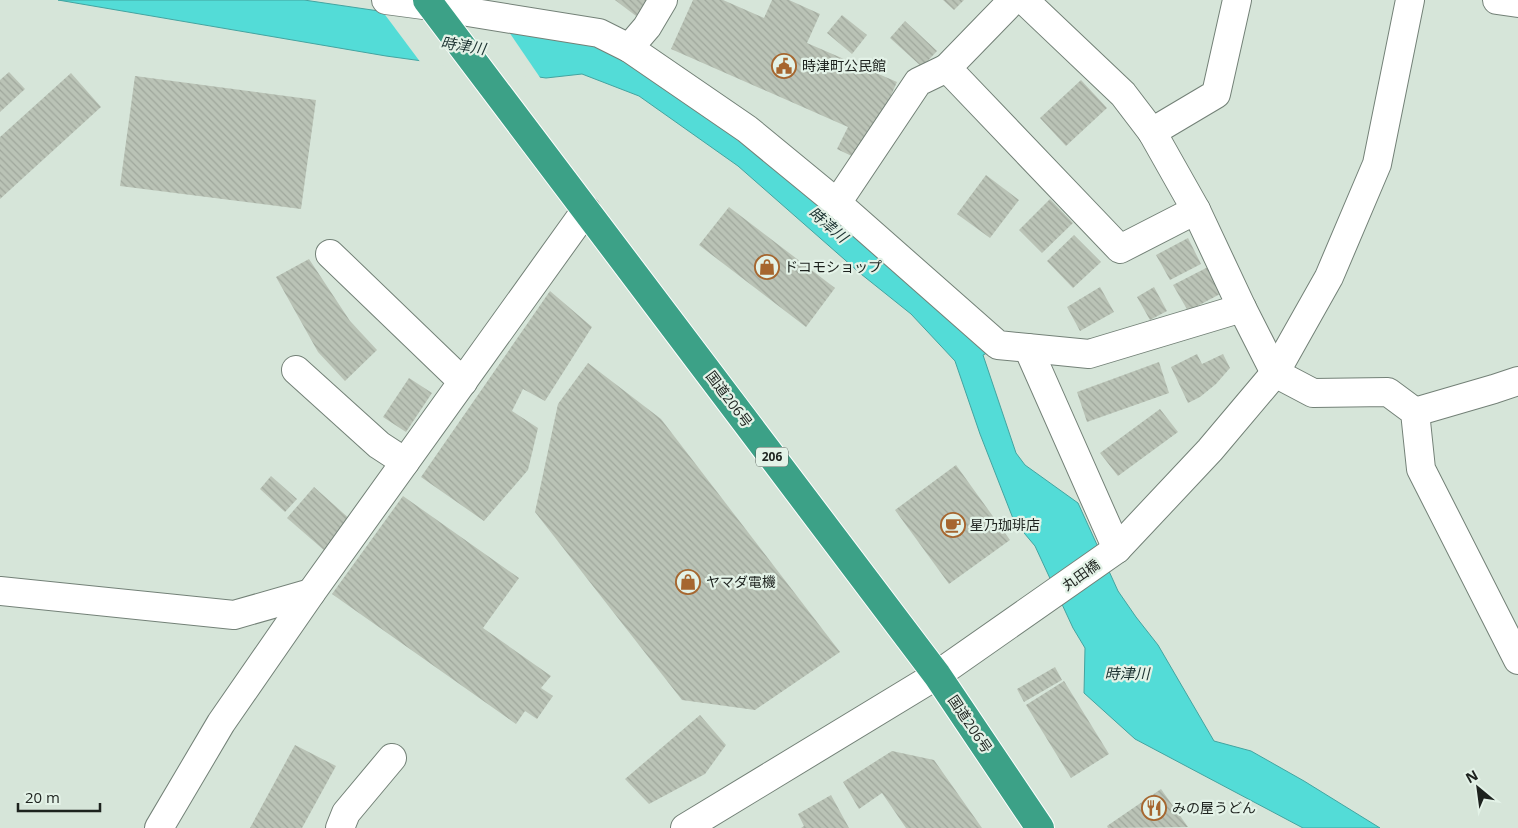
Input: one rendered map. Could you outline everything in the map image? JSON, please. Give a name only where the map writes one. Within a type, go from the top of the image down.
[{"type":"highway","name":"国道206号","points":[[432,6],[937,675],[1040,828]]},
{"type":"street","points":[[386,0],[599,33],[629,48],[747,129],[837,203],[998,345],[1089,354],[1242,308]]},
{"type":"street","points":[[629,48],[647,27],[663,0]]},
{"type":"street","points":[[837,203],[918,82],[947,68],[1013,0]]},
{"type":"street","points":[[1024,0],[1123,94],[1152,132],[1196,210],[1242,308],[1276,373],[1313,393],[1388,392],[1415,412],[1421,469],[1518,660]]},
{"type":"street","points":[[1152,132],[1216,94],[1237,0]]},
{"type":"street","name":"丸田橋","points":[[685,828],[937,675],[1117,550],[1210,450],[1276,373],[1329,277],[1377,164],[1410,0]]},
{"type":"street","points":[[1497,0],[1518,3]]},
{"type":"street","points":[[947,68],[1120,249],[1196,210]]},
{"type":"street","points":[[159,828],[221,723],[311,593],[586,210]]},
{"type":"street","points":[[330,254],[463,382]]},
{"type":"street","points":[[1028,348],[1117,550]]},
{"type":"street","points":[[296,370],[379,445],[405,462]]},
{"type":"street","points":[[1415,412],[1518,381]]},
{"type":"street","points":[[0,591],[234,615],[311,593]]},
{"type":"street","points":[[340,828],[346,813],[392,758]]},
{"type":"water","name":"時津川","points":[[58,0],[304,0],[597,43],[678,89],[995,349],[983,355],[1016,453],[1025,465],[1078,503],[1118,591],[1158,645],[1214,741],[1251,751],[1380,828],[1303,828],[1135,739],[1084,693],[1085,648],[1073,628],[1035,546],[1014,521],[980,434],[955,361],[911,314],[861,274],[738,166],[639,96],[582,74],[546,78],[386,56]]},
{"type":"pier","points":[[380,8],[507,29],[541,79],[421,63]]},
{"type":"building","points":[[615,0],[649,0],[636,16]]},
{"type":"building","name":"時津町公民館","points":[[693,0],[723,0],[764,18],[772,0],[789,0],[820,14],[807,43],[897,82],[862,161],[837,149],[848,127],[671,49]]},
{"type":"building","points":[[943,0],[964,0],[954,10]]},
{"type":"building","points":[[842,15],[867,35],[852,54],[827,33]]},
{"type":"building","points":[[905,21],[937,51],[922,67],[890,38]]},
{"type":"building","points":[[9,72],[25,89],[0,112],[0,80]]},
{"type":"building","points":[[71,73],[101,107],[0,199],[0,137]]},
{"type":"building","points":[[135,76],[316,100],[301,209],[120,186]]},
{"type":"building","points":[[1081,80],[1107,108],[1066,146],[1040,118]]},
{"type":"building","points":[[986,175],[1019,200],[990,238],[957,214]]},
{"type":"building","points":[[1050,199],[1073,223],[1042,253],[1019,230]]},
{"type":"building","name":"ドコモショップ","points":[[729,207],[835,288],[806,327],[699,245]]},
{"type":"building","points":[[1074,235],[1101,262],[1073,288],[1047,261]]},
{"type":"building","points":[[1188,238],[1201,264],[1170,280],[1156,255]]},
{"type":"building","points":[[309,259],[350,321],[377,350],[345,381],[318,352],[276,277]]},
{"type":"building","points":[[1208,267],[1222,293],[1188,311],[1173,285]]},
{"type":"building","points":[[1100,287],[1114,312],[1080,331],[1067,307]]},
{"type":"building","points":[[1154,287],[1167,311],[1150,320],[1137,297]]},
{"type":"building","points":[[550,291],[592,327],[545,401],[523,389],[512,411],[538,428],[528,470],[484,521],[421,477]]},
{"type":"building","points":[[1197,354],[1202,364],[1223,354],[1230,368],[1216,384],[1200,397],[1188,403],[1171,367]]},
{"type":"building","points":[[1159,362],[1169,393],[1087,422],[1077,392]]},
{"type":"building","name":"ヤマダ電機","points":[[588,363],[661,419],[840,652],[755,710],[682,700],[535,512],[558,404]]},
{"type":"building","points":[[409,378],[432,393],[406,432],[383,417]]},
{"type":"building","points":[[1160,409],[1178,432],[1118,476],[1100,453]]},
{"type":"building","name":"星乃珈琲店","points":[[956,465],[1010,540],[949,584],[895,510]]},
{"type":"building","points":[[271,476],[297,499],[285,512],[260,489]]},
{"type":"building","points":[[314,487],[352,521],[325,551],[287,518]]},
{"type":"building","points":[[403,496],[519,578],[483,628],[551,676],[541,688],[553,696],[537,719],[525,711],[516,724],[332,594]]},
{"type":"building","points":[[1055,667],[1062,680],[1024,702],[1017,689]]},
{"type":"building","points":[[1064,681],[1109,754],[1071,778],[1026,705]]},
{"type":"building","points":[[700,715],[726,745],[705,774],[649,804],[625,779]]},
{"type":"building","points":[[295,745],[336,766],[302,828],[250,828]]},
{"type":"building","points":[[892,751],[934,760],[982,828],[906,828],[882,793],[859,809],[843,782]]},
{"type":"building","name":"みの屋うどん","points":[[1161,789],[1188,827],[1108,828],[1107,826]]},
{"type":"building","points":[[831,795],[849,828],[801,828],[804,826],[798,814]]},
{"type":"place","name":"時津町公民館","points":[[784,66]]},
{"type":"place","name":"ドコモショップ","points":[[767,267]]},
{"type":"place","name":"星乃珈琲店","points":[[953,525]]},
{"type":"place","name":"ヤマダ電機","points":[[688,582]]},
{"type":"place","name":"みの屋うどん","points":[[1154,808]]}]
